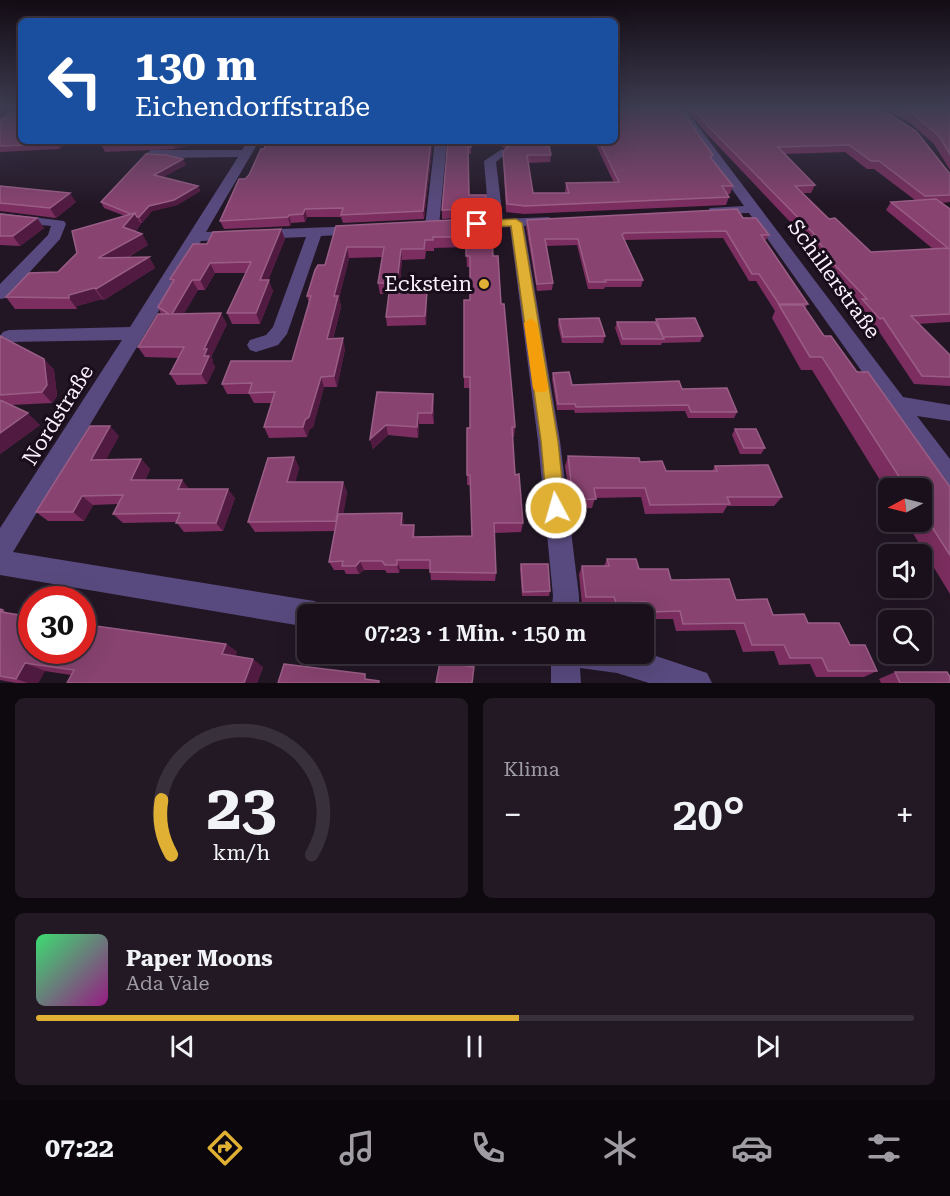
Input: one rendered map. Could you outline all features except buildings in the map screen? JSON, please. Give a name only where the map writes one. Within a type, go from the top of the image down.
[{"type":"street","name":"Schillerstraße","points":[[704,141],[950,477]]},
{"type":"street","points":[[440,144],[426,227],[564,220]]},
{"type":"street","name":"Nordstraße","points":[[151,154],[249,147]]},
{"type":"street","name":"Nordstraße","points":[[0,550],[196,237],[249,147]]},
{"type":"street","points":[[502,152],[490,162],[506,223],[549,441],[565,604]]},
{"type":"street","points":[[695,212],[755,209]]},
{"type":"street","points":[[0,217],[59,224],[55,236],[0,294]]},
{"type":"street","points":[[196,237],[374,229]]},
{"type":"street","points":[[256,345],[272,340],[281,330],[315,232]]},
{"type":"street","name":"Nordstraße","points":[[9,336],[135,333]]},
{"type":"street","points":[[897,404],[950,413]]},
{"type":"street","points":[[0,562],[297,612]]},
{"type":"street","points":[[565,664],[566,683]]},
{"type":"street","points":[[634,664],[697,683]]},
{"type":"slow traffic","points":[[531,323],[541,388]]},
{"type":"place","name":"Eckstein","points":[[484,284]]},
{"type":"route","points":[[477,224],[516,223],[549,441],[556,508]]}]
